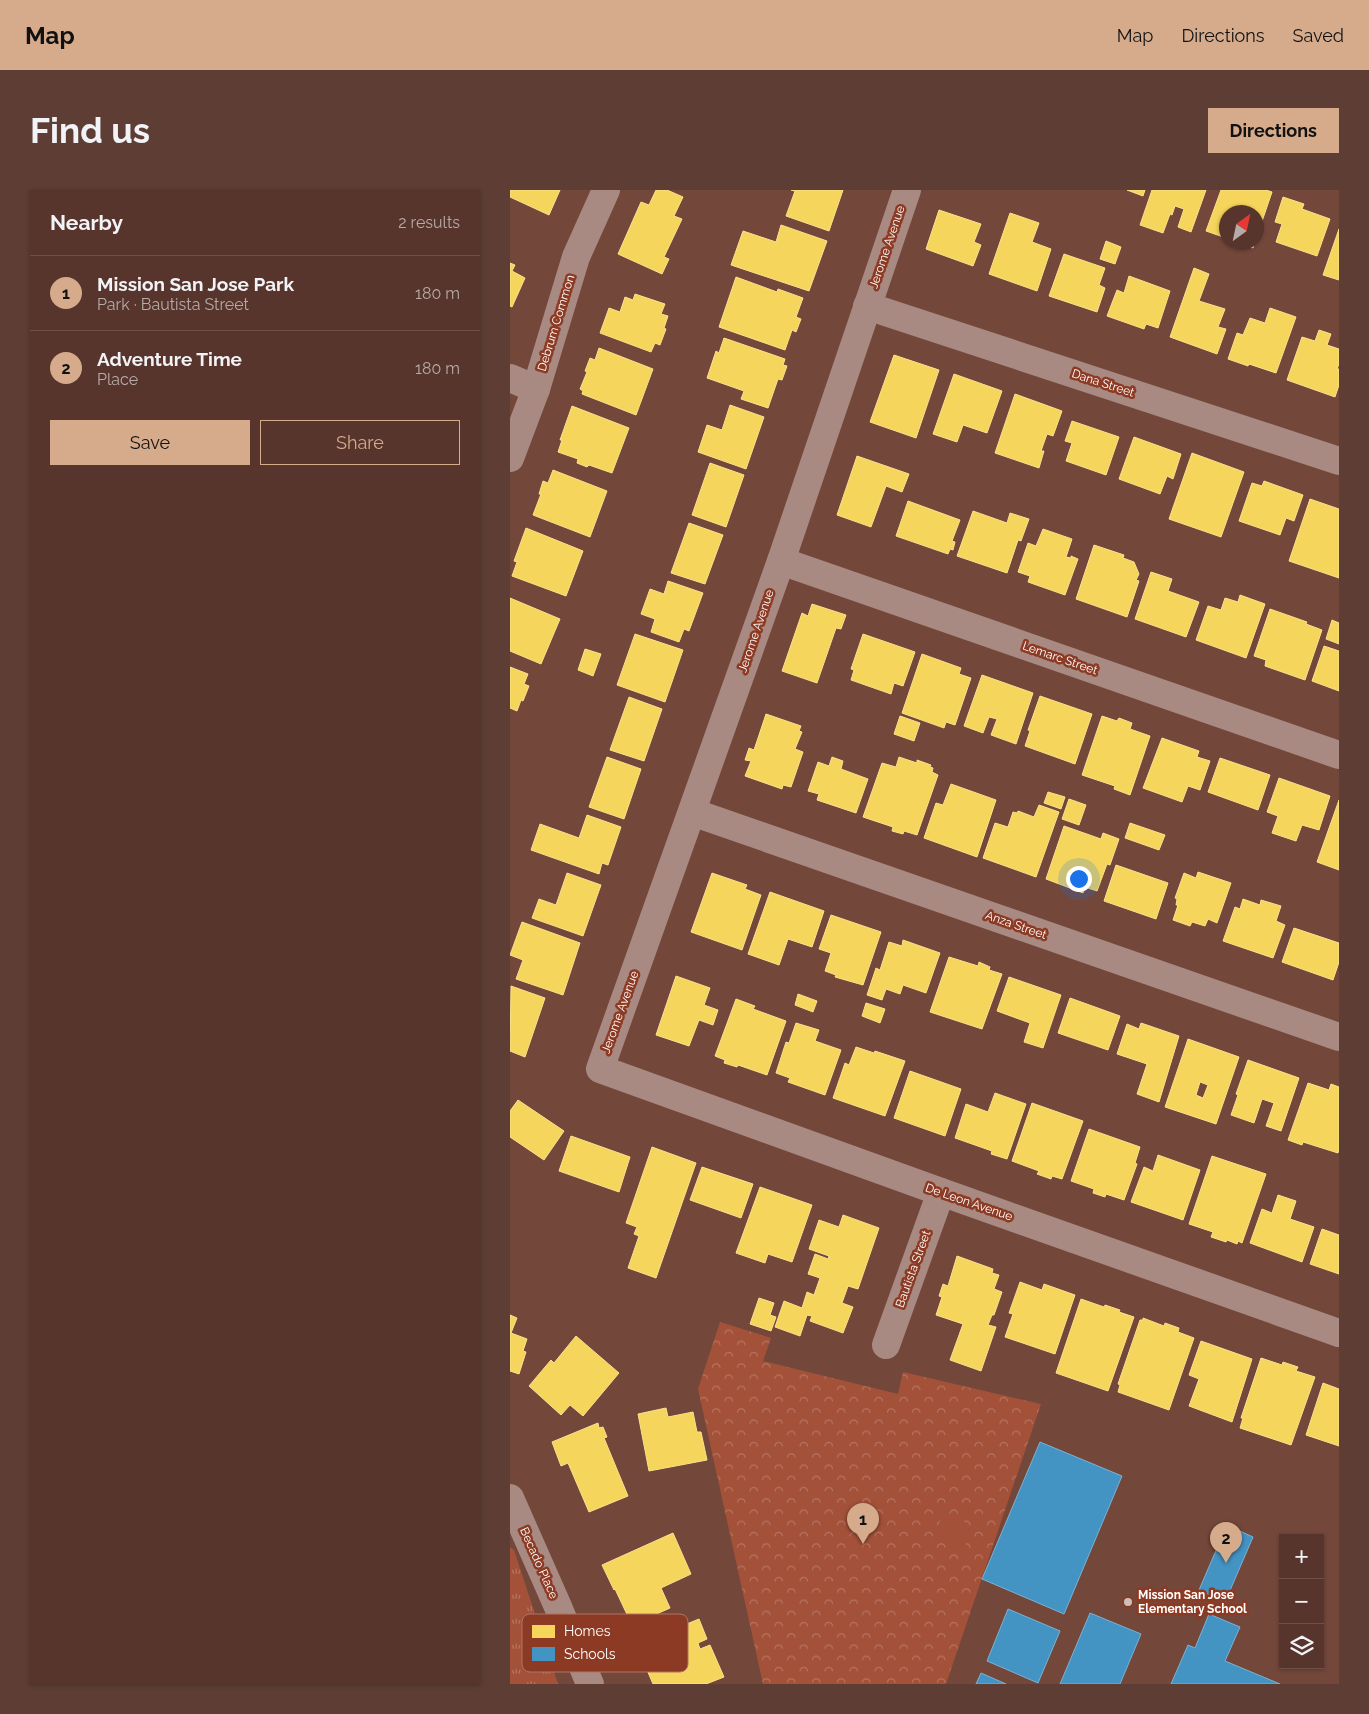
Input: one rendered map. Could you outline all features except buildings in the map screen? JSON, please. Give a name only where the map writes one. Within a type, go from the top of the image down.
[{"type":"street","name":"Debrum Common","points":[[510,458],[536,389],[576,256],[606,190]]},
{"type":"street","name":"Jerome Avenue","points":[[600,1069],[781,561],[907,190]]},
{"type":"street","name":"Dana Street","points":[[867,306],[1339,461]]},
{"type":"street","points":[[510,378],[536,389]]},
{"type":"street","name":"Lemarc Street","points":[[781,561],[1339,755]]},
{"type":"street","name":"Anza Street","points":[[692,812],[1339,1037]]},
{"type":"street","name":"De Leon Avenue","points":[[600,1069],[1339,1333]]},
{"type":"street","name":"Bautista Street","points":[[886,1345],[941,1192]]},
{"type":"street","name":"Becado Place","points":[[510,1498],[561,1614]]},
{"type":"street","name":"Becado Place","points":[[585,1672],[590,1684]]},
{"type":"green space","points":[[720,1322],[771,1338],[763,1361],[898,1394],[903,1372],[1041,1404],[946,1684],[763,1684],[698,1389]]},
{"type":"green space","points":[[942,1517],[963,1520],[969,1528],[965,1549],[951,1548],[942,1541],[938,1530]]},
{"type":"green space","points":[[510,1547],[514,1550],[535,1614],[522,1614],[522,1672],[554,1672],[558,1684],[510,1684]]},
{"type":"place","name":"Mission San Jose Park","points":[[863,1544]]},
{"type":"place","name":"Adventure Time","points":[[1226,1563]]},
{"type":"place","name":"Mission San Jose Elementary School","points":[[1128,1602]]}]
